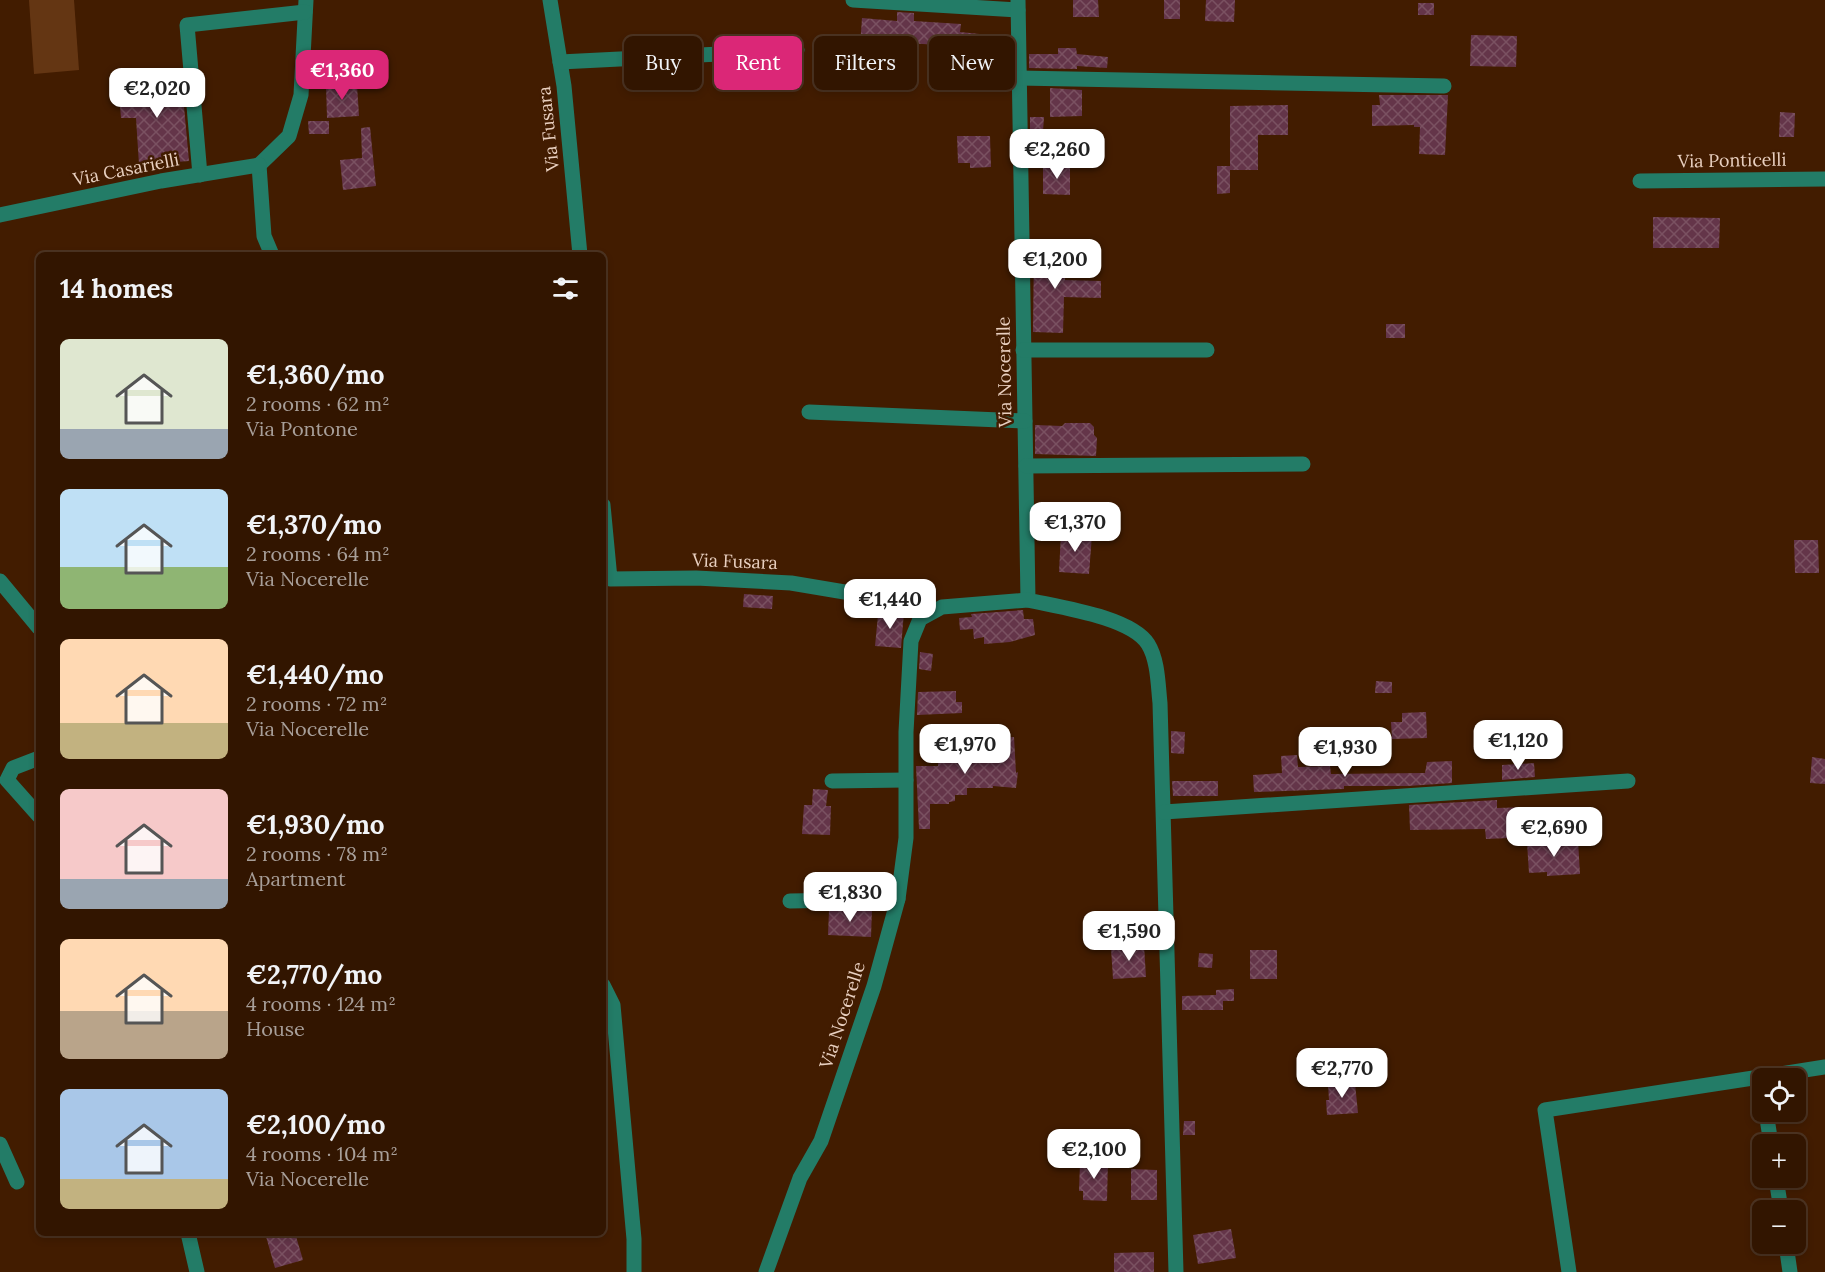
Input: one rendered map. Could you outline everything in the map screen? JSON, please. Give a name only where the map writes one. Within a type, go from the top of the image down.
[{"type":"street","name":"Via Fusara","points":[[550,0],[564,86],[580,252]]},
{"type":"street","points":[[853,0],[1018,5]]},
{"type":"street","name":"Via Nocerelle","points":[[1018,5],[1028,600]]},
{"type":"street","points":[[200,175],[187,25],[305,6],[301,95],[289,136],[259,165],[264,236],[271,252]]},
{"type":"street","points":[[560,62],[714,55]]},
{"type":"street","points":[[1018,78],[1444,86]]},
{"type":"street","name":"Via Casarielli","points":[[0,215],[259,165]]},
{"type":"street","name":"Via Ponticelli","points":[[1640,181],[1825,179]]},
{"type":"street","points":[[1023,350],[1207,350]]},
{"type":"street","points":[[808,412],[1025,421]]},
{"type":"street","points":[[1026,466],[1303,464]]},
{"type":"street","name":"Via Fusara","points":[[606,537],[610,579],[696,578],[791,583],[916,604],[924,616]]},
{"type":"street","points":[[0,581],[36,624]]},
{"type":"street","points":[[924,616],[942,607],[1028,600],[1119,622],[1134,630],[1148,644],[1154,659],[1160,703],[1164,812],[1176,1272]]},
{"type":"street","name":"Via Nocerelle","points":[[766,1272],[800,1178],[821,1141],[874,986],[898,899],[906,838],[911,641],[920,619],[924,616]]},
{"type":"street","points":[[36,759],[13,768],[7,780],[36,813]]},
{"type":"street","points":[[832,781],[906,780]]},
{"type":"street","points":[[1164,812],[1628,781]]},
{"type":"street","points":[[790,901],[898,899]]},
{"type":"street","points":[[606,990],[614,1005],[634,1239],[634,1272]]},
{"type":"street","points":[[1806,1072],[1825,1067]]},
{"type":"street","points":[[1569,1272],[1545,1110],[1752,1084]]},
{"type":"street","points":[[0,1144],[17,1182]]},
{"type":"street","points":[[189,1236],[197,1272]]},
{"type":"street","points":[[1787,1254],[1790,1272]]},
{"type":"shaded area","points":[[29,0],[74,0],[79,70],[34,74]]},
{"type":"building","points":[[1073,0],[1098,0],[1099,17],[1073,17]]},
{"type":"building","points":[[1164,0],[1180,0],[1180,19],[1164,19]]},
{"type":"building","points":[[1206,0],[1235,0],[1234,22],[1205,21]]},
{"type":"building","points":[[1418,3],[1434,3],[1434,15],[1418,15]]},
{"type":"building","points":[[897,12],[914,13],[914,21],[961,24],[960,32],[999,36],[929,36],[929,44],[917,44],[917,36],[861,36],[862,18],[897,21]]},
{"type":"building","points":[[1471,35],[1517,36],[1516,67],[1470,66]]},
{"type":"building","points":[[1058,48],[1076,48],[1077,54],[1108,57],[1107,68],[1077,66],[1077,69],[1029,68],[1029,54],[1058,54]]},
{"type":"building","points":[[181,74],[189,161],[139,165],[136,118],[121,118],[118,83],[166,79],[166,75]]},
{"type":"building","points":[[357,85],[359,116],[327,118],[326,86]]},
{"type":"building","points":[[1050,88],[1082,90],[1082,116],[1050,117]]},
{"type":"building","points":[[1379,95],[1448,95],[1445,155],[1419,154],[1420,127],[1414,127],[1414,125],[1372,126],[1372,105],[1380,105]]},
{"type":"building","points":[[1288,105],[1288,135],[1258,135],[1258,170],[1230,170],[1230,106]]},
{"type":"building","points":[[1780,112],[1795,113],[1794,137],[1779,137]]},
{"type":"building","points":[[1030,117],[1044,117],[1042,147],[1030,135]]},
{"type":"building","points":[[308,121],[329,121],[329,134],[309,134]]},
{"type":"building","points":[[370,127],[376,186],[343,190],[340,160],[362,158],[361,128]]},
{"type":"building","points":[[957,136],[990,136],[991,167],[970,168],[970,163],[958,163]]},
{"type":"building","points":[[1043,165],[1070,165],[1070,195],[1043,194]]},
{"type":"building","points":[[1217,166],[1230,166],[1230,193],[1217,194]]},
{"type":"building","points":[[1653,217],[1720,218],[1719,248],[1653,248]]},
{"type":"building","points":[[1034,247],[1057,248],[1056,256],[1066,256],[1065,280],[1101,281],[1101,298],[1064,297],[1063,333],[1033,332]]},
{"type":"building","points":[[1386,324],[1405,324],[1405,338],[1386,338]]},
{"type":"building","points":[[1065,423],[1090,423],[1094,427],[1094,435],[1097,438],[1096,456],[1035,454],[1035,425],[1062,426]]},
{"type":"building","points":[[1061,533],[1092,535],[1089,574],[1059,572]]},
{"type":"building","points":[[1794,540],[1818,540],[1819,573],[1795,573]]},
{"type":"building","points":[[744,594],[773,596],[772,609],[743,607]]},
{"type":"building","points":[[893,610],[904,612],[901,648],[875,646],[878,615],[892,617]]},
{"type":"building","points":[[1023,610],[1024,619],[1033,619],[1035,635],[1010,642],[984,644],[984,637],[974,639],[973,629],[960,630],[959,618],[972,617],[971,614]]},
{"type":"building","points":[[920,652],[933,654],[931,671],[919,669]]},
{"type":"building","points":[[1376,681],[1392,682],[1392,693],[1375,693]]},
{"type":"building","points":[[956,691],[956,702],[962,702],[962,713],[917,715],[918,692]]},
{"type":"building","points":[[1426,712],[1427,738],[1392,739],[1391,722],[1402,722],[1402,713]]},
{"type":"building","points":[[1171,731],[1185,732],[1184,754],[1171,753]]},
{"type":"building","points":[[1014,737],[1016,773],[1018,772],[1016,788],[993,786],[993,788],[967,788],[967,795],[955,795],[955,801],[949,804],[930,804],[930,829],[919,829],[916,766],[938,766],[938,753],[958,753],[958,745],[1001,744],[1000,738]]},
{"type":"building","points":[[1297,755],[1298,767],[1330,766],[1331,774],[1425,773],[1427,762],[1452,761],[1452,783],[1344,786],[1344,789],[1254,792],[1253,775],[1282,773],[1281,756]]},
{"type":"building","points":[[1812,757],[1825,759],[1825,784],[1810,783]]},
{"type":"building","points":[[1534,763],[1535,777],[1502,780],[1502,765]]},
{"type":"building","points":[[1172,781],[1218,781],[1218,796],[1173,796]]},
{"type":"building","points":[[813,789],[828,790],[826,806],[831,806],[830,835],[802,834],[804,805],[812,805]]},
{"type":"building","points":[[1497,800],[1497,808],[1527,807],[1529,837],[1486,839],[1485,829],[1410,830],[1409,805]]},
{"type":"building","points":[[1578,840],[1580,874],[1547,876],[1547,872],[1529,873],[1527,843]]},
{"type":"building","points":[[872,909],[871,937],[828,935],[829,910]]},
{"type":"building","points":[[1144,945],[1146,977],[1113,979],[1111,948]]},
{"type":"building","points":[[1250,950],[1277,950],[1277,979],[1250,979]]},
{"type":"building","points":[[1199,953],[1213,954],[1212,968],[1198,967]]},
{"type":"building","points":[[1234,989],[1234,1001],[1223,1001],[1223,1010],[1182,1010],[1182,996],[1216,995],[1216,990]]},
{"type":"building","points":[[1355,1083],[1358,1113],[1327,1115],[1328,1085]]},
{"type":"building","points":[[1184,1121],[1195,1121],[1195,1135],[1183,1135]]},
{"type":"building","points":[[1108,1160],[1107,1201],[1083,1200],[1083,1191],[1079,1191],[1080,1162]]},
{"type":"building","points":[[1131,1169],[1157,1170],[1157,1200],[1131,1200]]},
{"type":"building","points":[[1231,1229],[1236,1258],[1198,1264],[1193,1235]]},
{"type":"building","points":[[266,1236],[296,1236],[303,1260],[275,1268]]},
{"type":"building","points":[[1154,1252],[1154,1272],[1114,1272],[1114,1253]]}]
